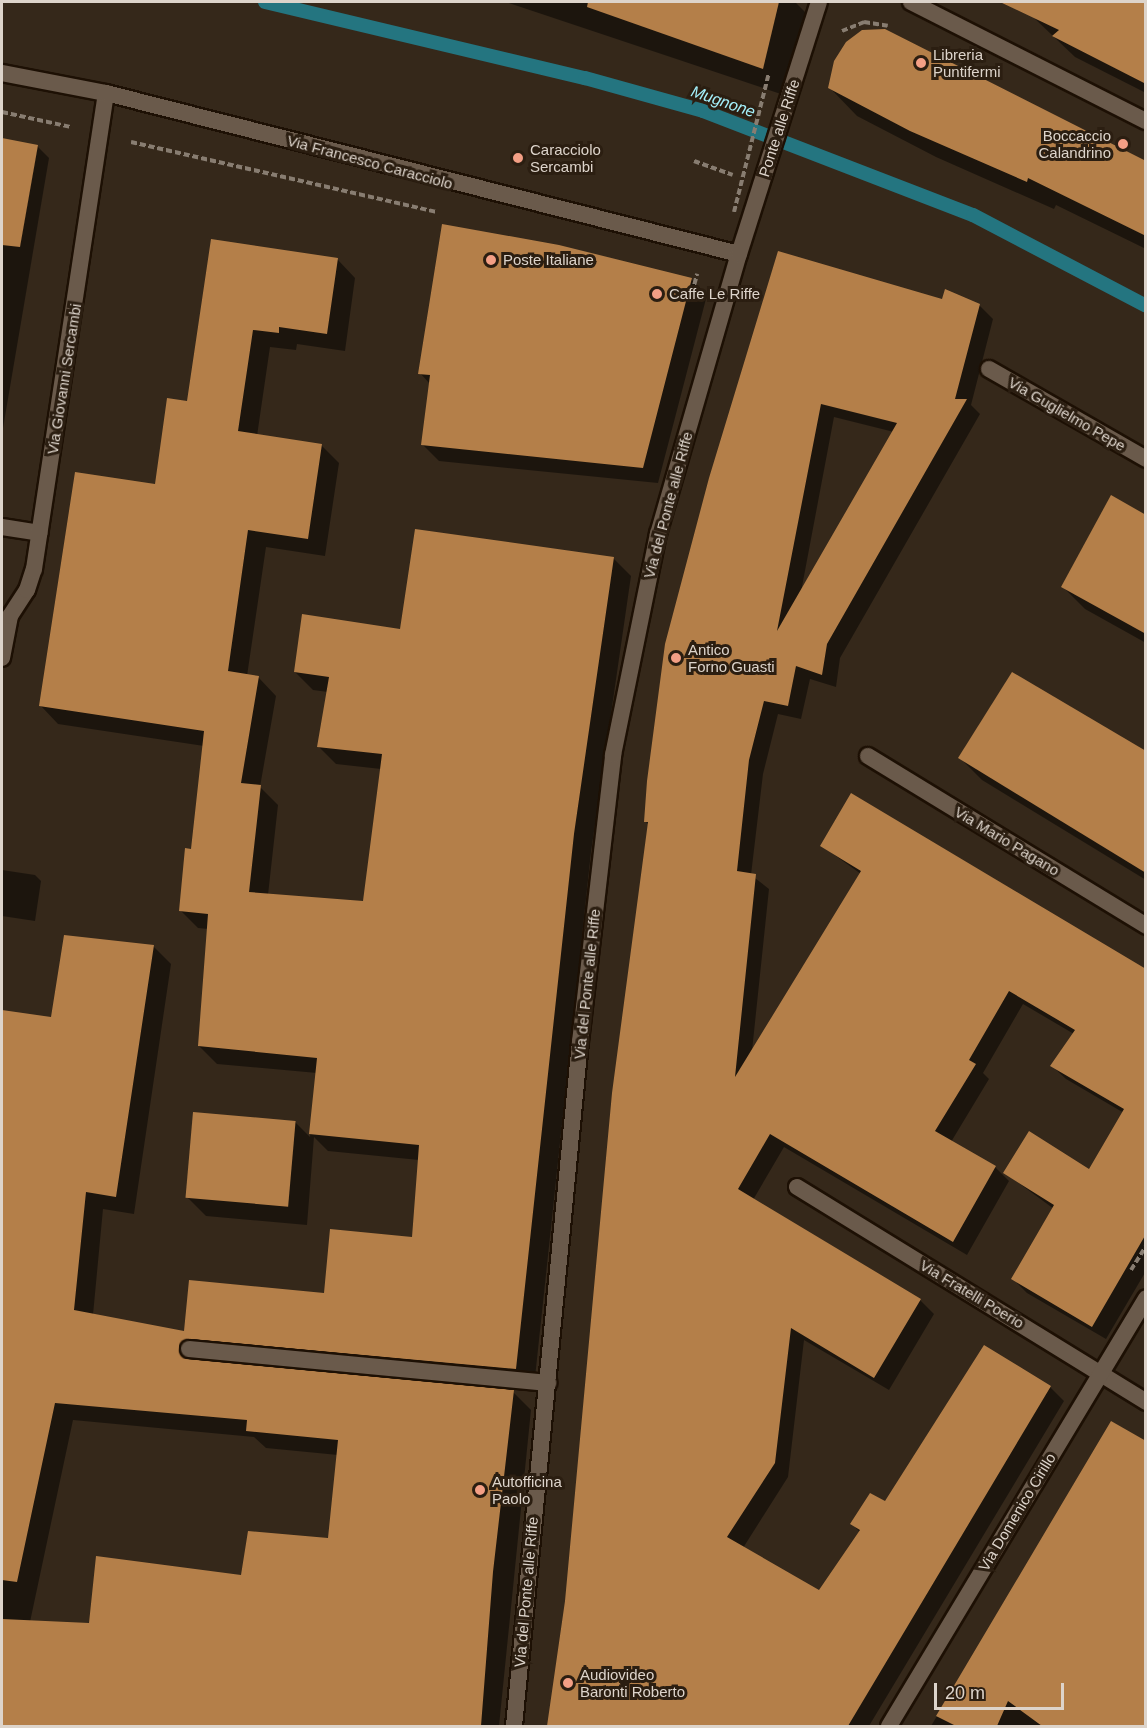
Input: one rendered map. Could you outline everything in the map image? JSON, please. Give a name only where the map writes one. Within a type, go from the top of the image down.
[{"type":"street","name":"Ponte alle Riffe","points":[[739,254],[819,2]]},
{"type":"street","points":[[911,2],[1146,121]]},
{"type":"street","name":"Via Francesco Caracciolo","points":[[2,74],[106,93],[739,254]]},
{"type":"street","name":"Via Giovanni Sercambi","points":[[2,658],[10,616],[27,590],[34,569],[102,134],[106,93]]},
{"type":"street","name":"Via del Ponte alle Riffe","points":[[514,1726],[580,1042],[622,700],[658,534],[739,254]]},
{"type":"street","name":"Via Guglielmo Pepe","points":[[989,369],[1146,459]]},
{"type":"street","points":[[2,527],[40,533]]},
{"type":"street","name":"Via Mario Pagano","points":[[868,756],[1146,926]]},
{"type":"street","name":"Via Fratelli Poerio","points":[[797,1187],[1146,1402]]},
{"type":"street","name":"Via Domenico Cirillo","points":[[889,1726],[1146,1298]]},
{"type":"street","points":[[189,1349],[548,1383]]},
{"type":"path","points":[[734,212],[769,73]]},
{"type":"path","points":[[2,112],[440,213]]},
{"type":"path","points":[[694,161],[761,184]]},
{"type":"building","points":[[588,2],[779,2],[763,69],[587,7]]},
{"type":"building","points":[[1000,2],[1146,2],[1146,84],[1052,36],[1059,30]]},
{"type":"building","points":[[885,29],[1146,161],[1146,236],[1028,178],[1027,182],[910,131],[828,88],[834,61],[846,42],[862,30]]},
{"type":"building","points":[[2,138],[38,145],[20,247],[2,245]]},
{"type":"building","points":[[442,224],[559,245],[692,278],[643,468],[421,445],[430,375],[418,374]]},
{"type":"building","points":[[211,239],[338,258],[327,334],[279,327],[279,333],[253,330],[238,431],[322,444],[308,539],[248,530],[228,671],[259,676],[241,783],[261,785],[249,892],[363,901],[382,754],[317,747],[329,677],[294,672],[302,614],[400,629],[415,529],[614,557],[574,834],[516,1369],[190,1339],[179,1347],[180,1354],[188,1359],[514,1390],[493,1572],[481,1726],[2,1726],[2,1619],[89,1623],[96,1556],[241,1575],[248,1531],[328,1538],[338,1440],[246,1431],[247,1420],[55,1403],[17,1582],[2,1580],[2,1010],[51,1017],[64,935],[154,945],[116,1197],[86,1192],[74,1310],[184,1331],[189,1280],[324,1293],[330,1229],[412,1237],[419,1145],[309,1134],[317,1058],[198,1046],[208,914],[179,911],[185,848],[191,849],[204,731],[39,706],[75,472],[155,484],[167,398],[187,401]]},
{"type":"building","points":[[778,251],[942,299],[945,289],[980,304],[955,399],[967,399],[827,644],[822,675],[796,666],[788,706],[764,701],[749,760],[737,871],[756,874],[735,1077],[861,871],[820,846],[851,793],[1146,969],[1146,1234],[1092,1327],[1011,1279],[1054,1205],[1003,1173],[1029,1131],[1089,1169],[1124,1109],[1050,1066],[1075,1030],[1009,991],[969,1060],[976,1064],[935,1131],[996,1166],[953,1242],[770,1134],[738,1189],[921,1299],[874,1378],[791,1328],[775,1463],[727,1537],[819,1590],[860,1530],[850,1524],[870,1493],[885,1501],[984,1345],[1051,1386],[848,1726],[547,1726],[565,1601],[612,1093],[648,822],[644,822],[647,781],[665,644],[709,478]],"holes":[[[821,404],[897,423],[777,631]]]},
{"type":"building","points":[[1111,495],[1146,515],[1146,634],[1061,587]]},
{"type":"building","points":[[1012,672],[1146,751],[1146,873],[958,758]]},
{"type":"building","points":[[193,1112],[296,1121],[288,1207],[186,1198]]},
{"type":"building","points":[[1111,1421],[1146,1441],[1146,1726],[1042,1726],[1008,1701],[997,1726],[956,1726],[936,1716]]},
{"type":"waterway","name":"Mugnone","points":[[265,2],[585,78],[703,111],[973,215],[1146,306]]},
{"type":"place","name":"Libreria Puntifermi","points":[[921,63]]},
{"type":"place","name":"Boccaccio Calandrino","points":[[1123,144]]},
{"type":"place","name":"Caracciolo Sercambi","points":[[518,158]]},
{"type":"place","name":"Poste Italiane","points":[[491,260]]},
{"type":"place","name":"Caffe Le Riffe","points":[[657,294]]},
{"type":"place","name":"Antico Forno Guasti","points":[[676,658]]},
{"type":"place","name":"Autofficina Paolo","points":[[480,1490]]},
{"type":"place","name":"Audiovideo Baronti Roberto","points":[[568,1683]]}]
